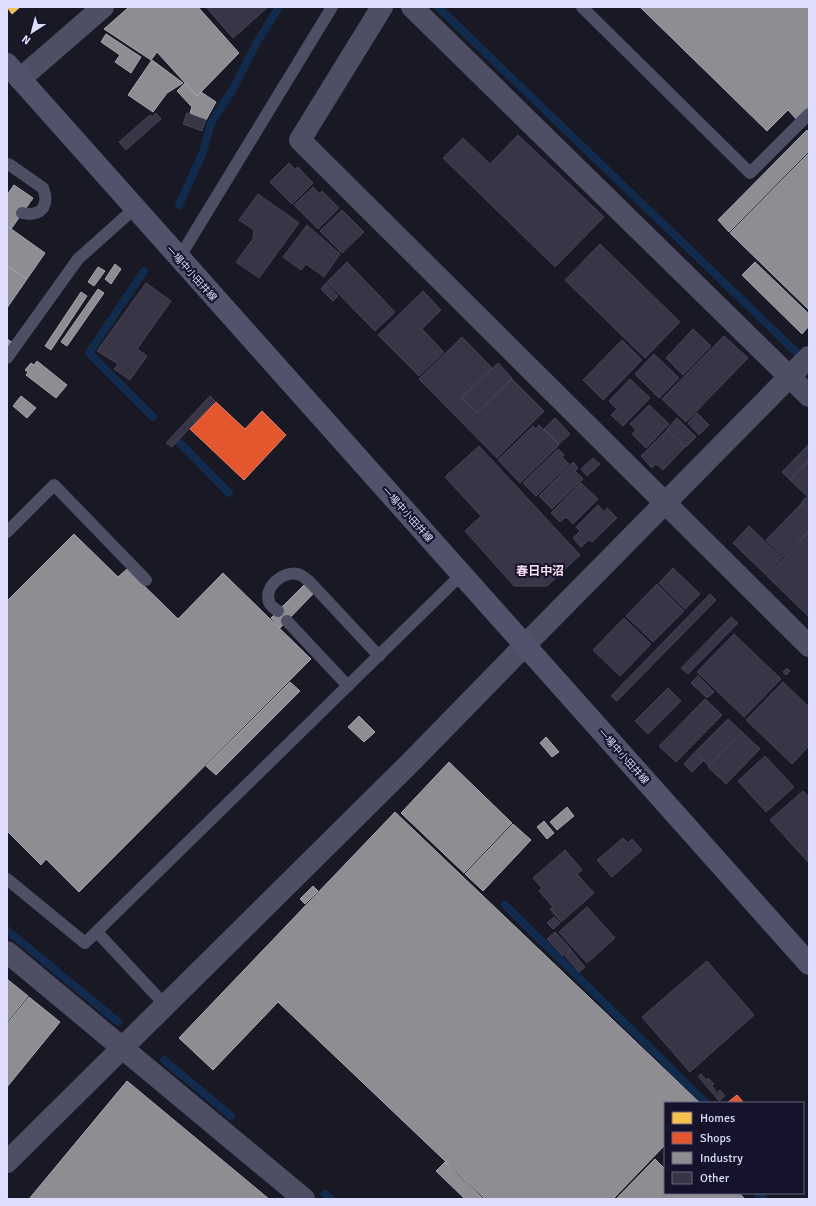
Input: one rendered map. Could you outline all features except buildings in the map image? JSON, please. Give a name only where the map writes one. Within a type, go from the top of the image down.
[{"type":"main road","name":"一場中小田井線","points":[[13,72],[809,964]]},
{"type":"street","points":[[13,72],[103,7]]},
{"type":"street","points":[[382,7],[300,140],[809,646]]},
{"type":"street","points":[[412,7],[809,396]]},
{"type":"street","points":[[7,1162],[166,1006],[415,757],[809,357]]},
{"type":"street","points":[[7,952],[304,1199]]},
{"type":"lane","points":[[179,258],[332,7]]},
{"type":"lane","points":[[582,7],[750,174],[809,114]]},
{"type":"lane","points":[[7,164],[43,188],[45,194],[45,205],[40,212],[31,215],[22,213]]},
{"type":"lane","points":[[7,358],[78,259],[135,208]]},
{"type":"lane","points":[[7,532],[54,485],[146,580]]},
{"type":"lane","points":[[278,612],[269,603],[268,594],[272,586],[278,578],[288,574],[299,574],[309,581],[379,656]]},
{"type":"lane","points":[[7,879],[85,943],[462,574]]},
{"type":"lane","points":[[287,621],[348,686]]},
{"type":"lane","points":[[97,932],[166,1006]]},
{"type":"waterway","points":[[179,205],[203,152],[211,123],[233,89],[256,44],[279,7]]},
{"type":"waterway","points":[[438,7],[795,351]]},
{"type":"waterway","points":[[144,271],[89,353],[153,417]]},
{"type":"waterway","points":[[179,442],[229,493]]},
{"type":"waterway","points":[[505,905],[705,1102]]},
{"type":"waterway","points":[[7,930],[118,1022]]},
{"type":"waterway","points":[[164,1060],[231,1116]]},
{"type":"waterway","points":[[325,1194],[331,1199]]},
{"type":"waterway","points":[[758,1194],[764,1199]]},
{"type":"district","name":"春日中沼","points":[[540,571]]}]
